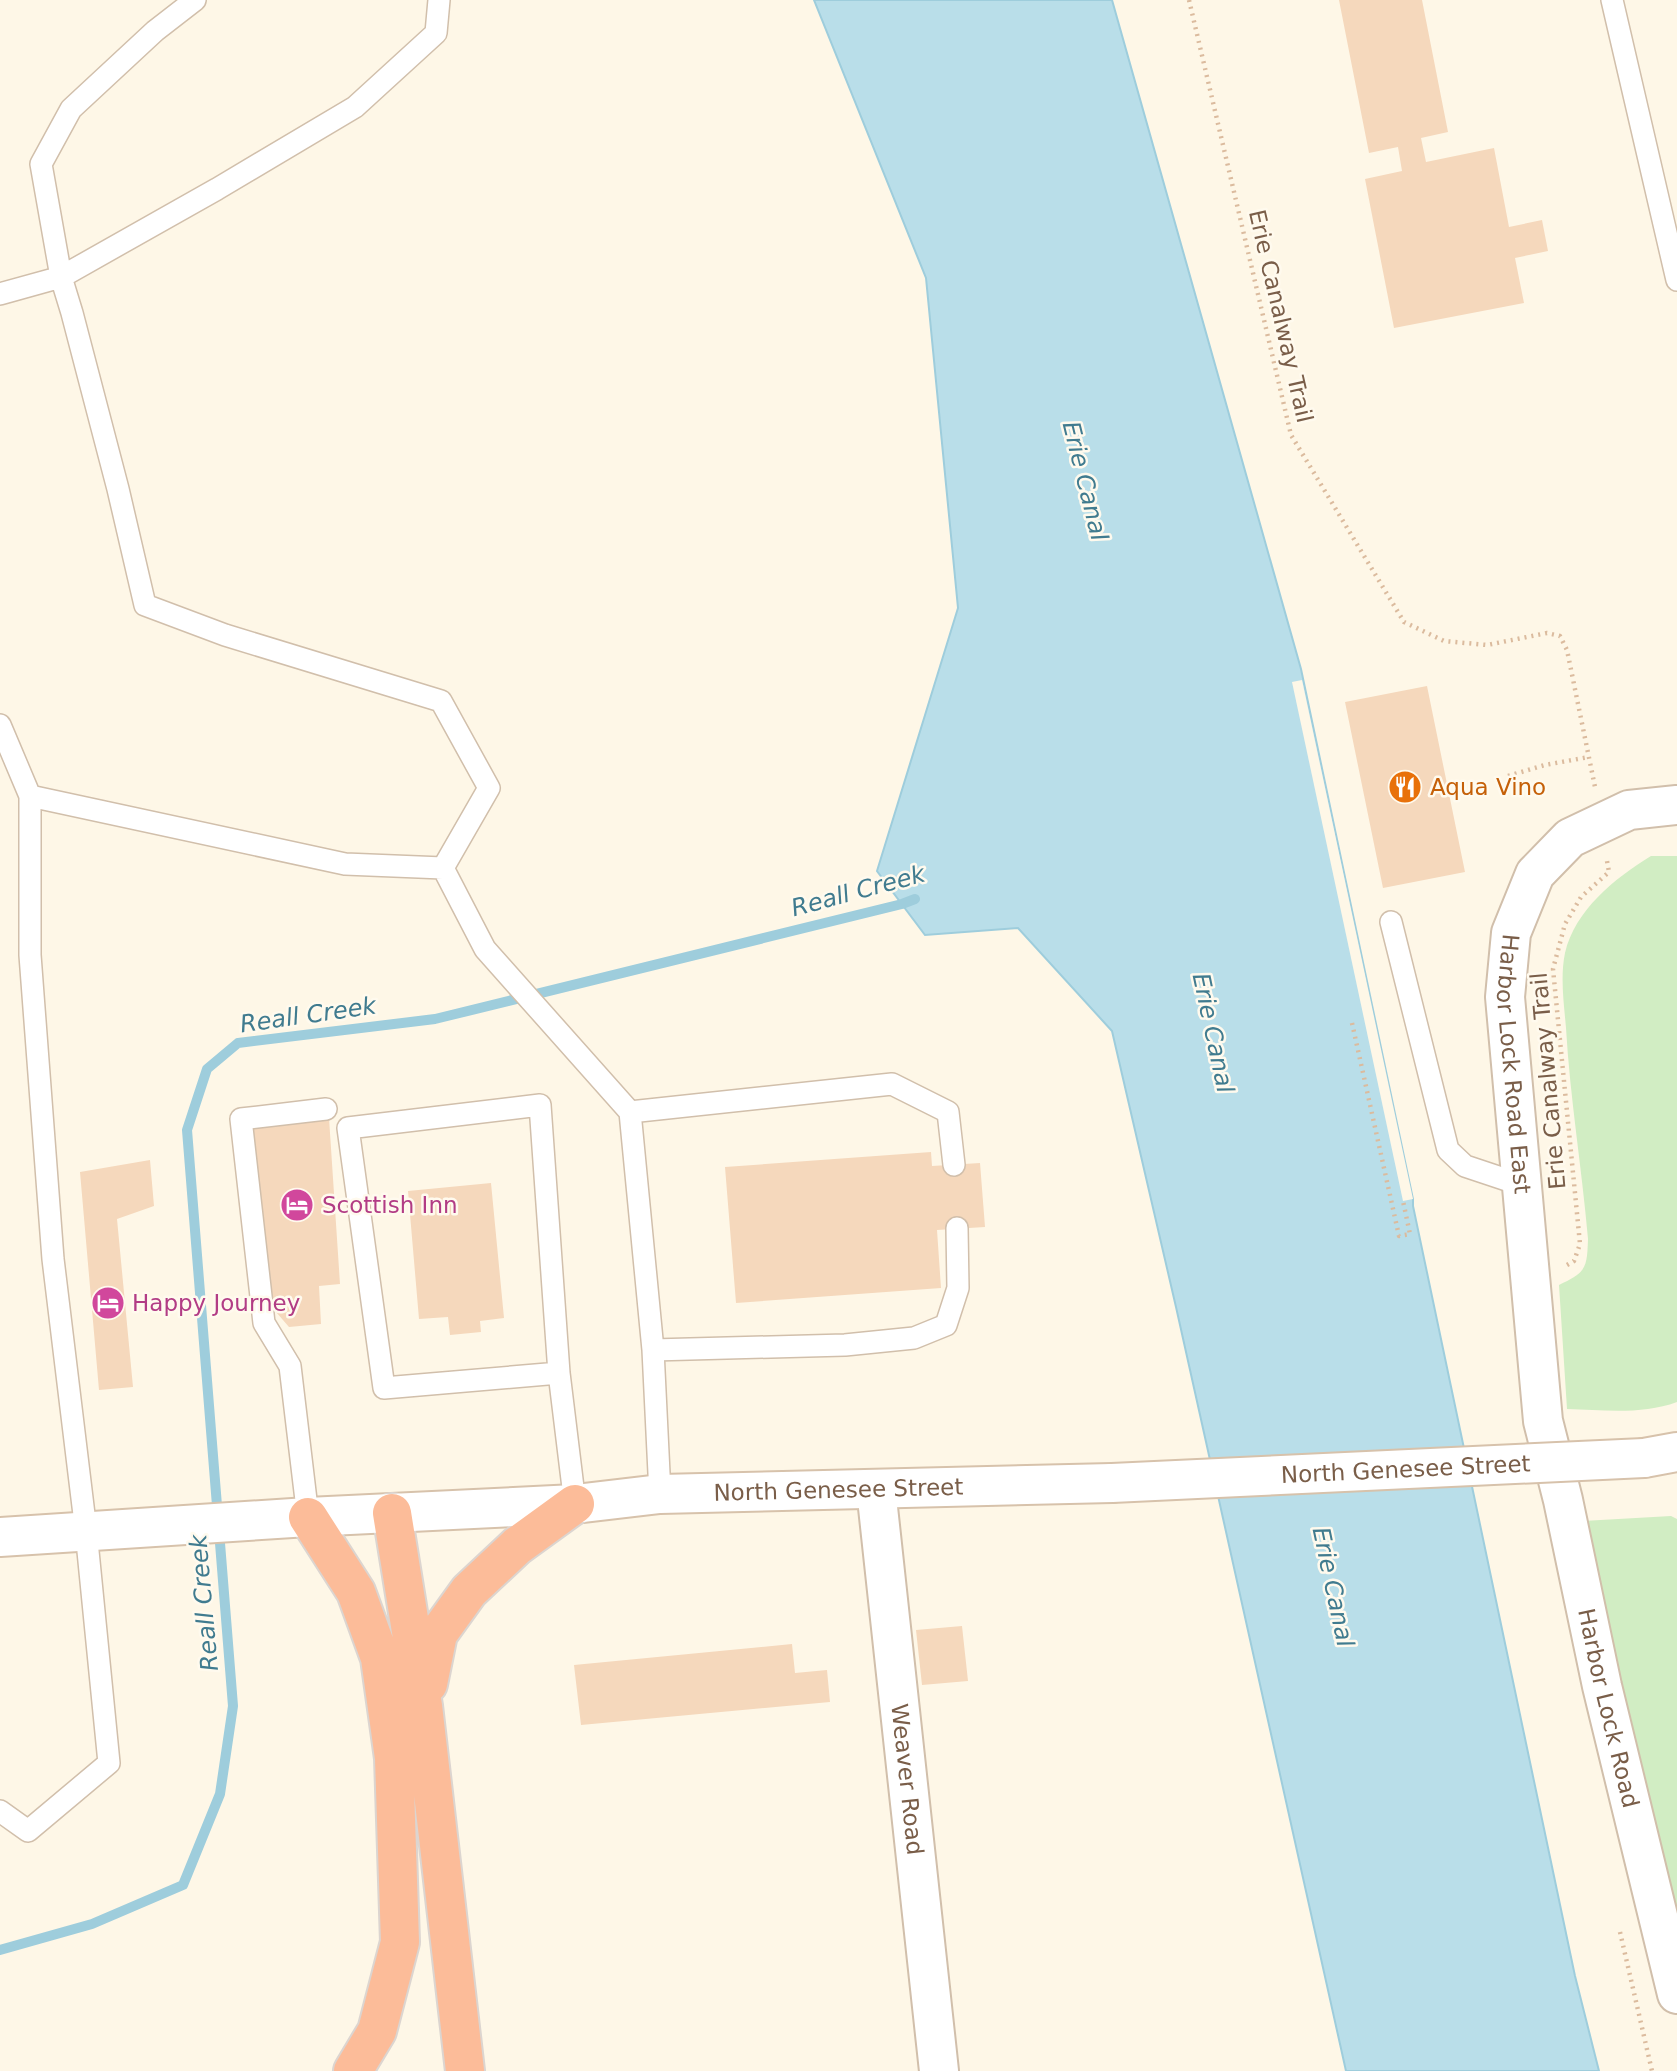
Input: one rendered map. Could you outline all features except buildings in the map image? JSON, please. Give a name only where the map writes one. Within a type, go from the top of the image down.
[{"type":"highway","points":[[423,1706],[438,1634],[468,1591],[517,1546],[575,1504]]},
{"type":"highway","points":[[392,1513],[423,1706],[465,2071]]},
{"type":"highway","points":[[308,1517],[356,1592],[380,1658],[394,1758],[400,1942],[377,2031],[354,2071]]},
{"type":"street","name":"Harbor Lock Road East","points":[[1543,1420],[1506,997],[1511,933],[1535,874],[1570,838],[1629,810],[1677,806]]},
{"type":"street","name":"Harbor Lock Road","points":[[1543,1420],[1563,1500],[1602,1686],[1677,1994]]},
{"type":"street","name":"North Genesee Street","points":[[0,1537],[308,1517],[575,1504],[660,1494],[1112,1483],[1661,1455]]},
{"type":"street","name":"Weaver Road","points":[[876,1489],[939,2071]]},
{"type":"lane","points":[[195,0],[155,31],[71,109],[41,164],[61,277],[114,475],[145,605],[225,635],[441,701],[489,788],[443,868]]},
{"type":"lane","points":[[0,294],[61,277],[355,107],[436,33],[439,0]]},
{"type":"lane","points":[[1612,0],[1677,281]]},
{"type":"lane","points":[[0,725],[30,796],[30,955],[53,1259],[86,1531],[110,1763],[28,1830],[0,1811]]},
{"type":"lane","points":[[30,796],[345,864],[443,868]]},
{"type":"lane","points":[[443,868],[485,949],[630,1112],[653,1350],[660,1494]]},
{"type":"lane","points":[[1391,922],[1448,1150],[1465,1166],[1522,1185]]},
{"type":"lane","points":[[630,1112],[892,1084],[948,1112],[954,1165]]},
{"type":"lane","points":[[559,1373],[384,1388],[348,1128],[540,1105],[559,1373],[575,1504]]},
{"type":"lane","points":[[308,1517],[290,1366],[264,1323],[241,1119],[326,1109]]},
{"type":"lane","points":[[653,1350],[845,1345],[914,1338],[946,1325],[958,1288],[957,1228]]},
{"type":"path","name":"Erie Canalway Trail","points":[[1189,0],[1291,435],[1404,622],[1444,641],[1487,645],[1547,633],[1560,636],[1567,650],[1597,797]]},
{"type":"path","points":[[1508,776],[1545,765],[1589,757]]},
{"type":"path","name":"Erie Canalway Trail","points":[[1560,1269],[1574,1261],[1580,1244],[1553,970],[1565,924],[1581,897],[1609,873],[1607,858]]},
{"type":"path","points":[[1352,1023],[1399,1236],[1410,1234],[1403,1201]]},
{"type":"green space","points":[[1651,856],[1677,856],[1677,1402],[1636,1410],[1567,1409],[1559,1285],[1580,1273],[1586,1263],[1588,1239],[1568,1054],[1563,990],[1565,953],[1570,937],[1587,909],[1624,874]]},
{"type":"green space","points":[[1671,1516],[1677,1519],[1677,1921],[1627,1721],[1583,1521]]},
{"type":"water","name":"Erie Canal","points":[[814,0],[1112,0],[1301,669],[1575,1976],[1599,2071],[1346,2071],[1112,1031],[1018,928],[925,935],[877,871],[958,608],[926,278]]},
{"type":"pier","points":[[1302,680],[1413,1199],[1403,1201],[1292,682]]},
{"type":"waterway","name":"Reall Creek","points":[[0,1950],[92,1924],[183,1885],[220,1794],[233,1706],[187,1130],[207,1069],[238,1043],[435,1019],[915,899]]},
{"type":"place","name":"Aqua Vino","points":[[1405,787]]},
{"type":"place","name":"Scottish Inn","points":[[297,1205]]},
{"type":"place","name":"Happy Journey","points":[[108,1303]]}]
